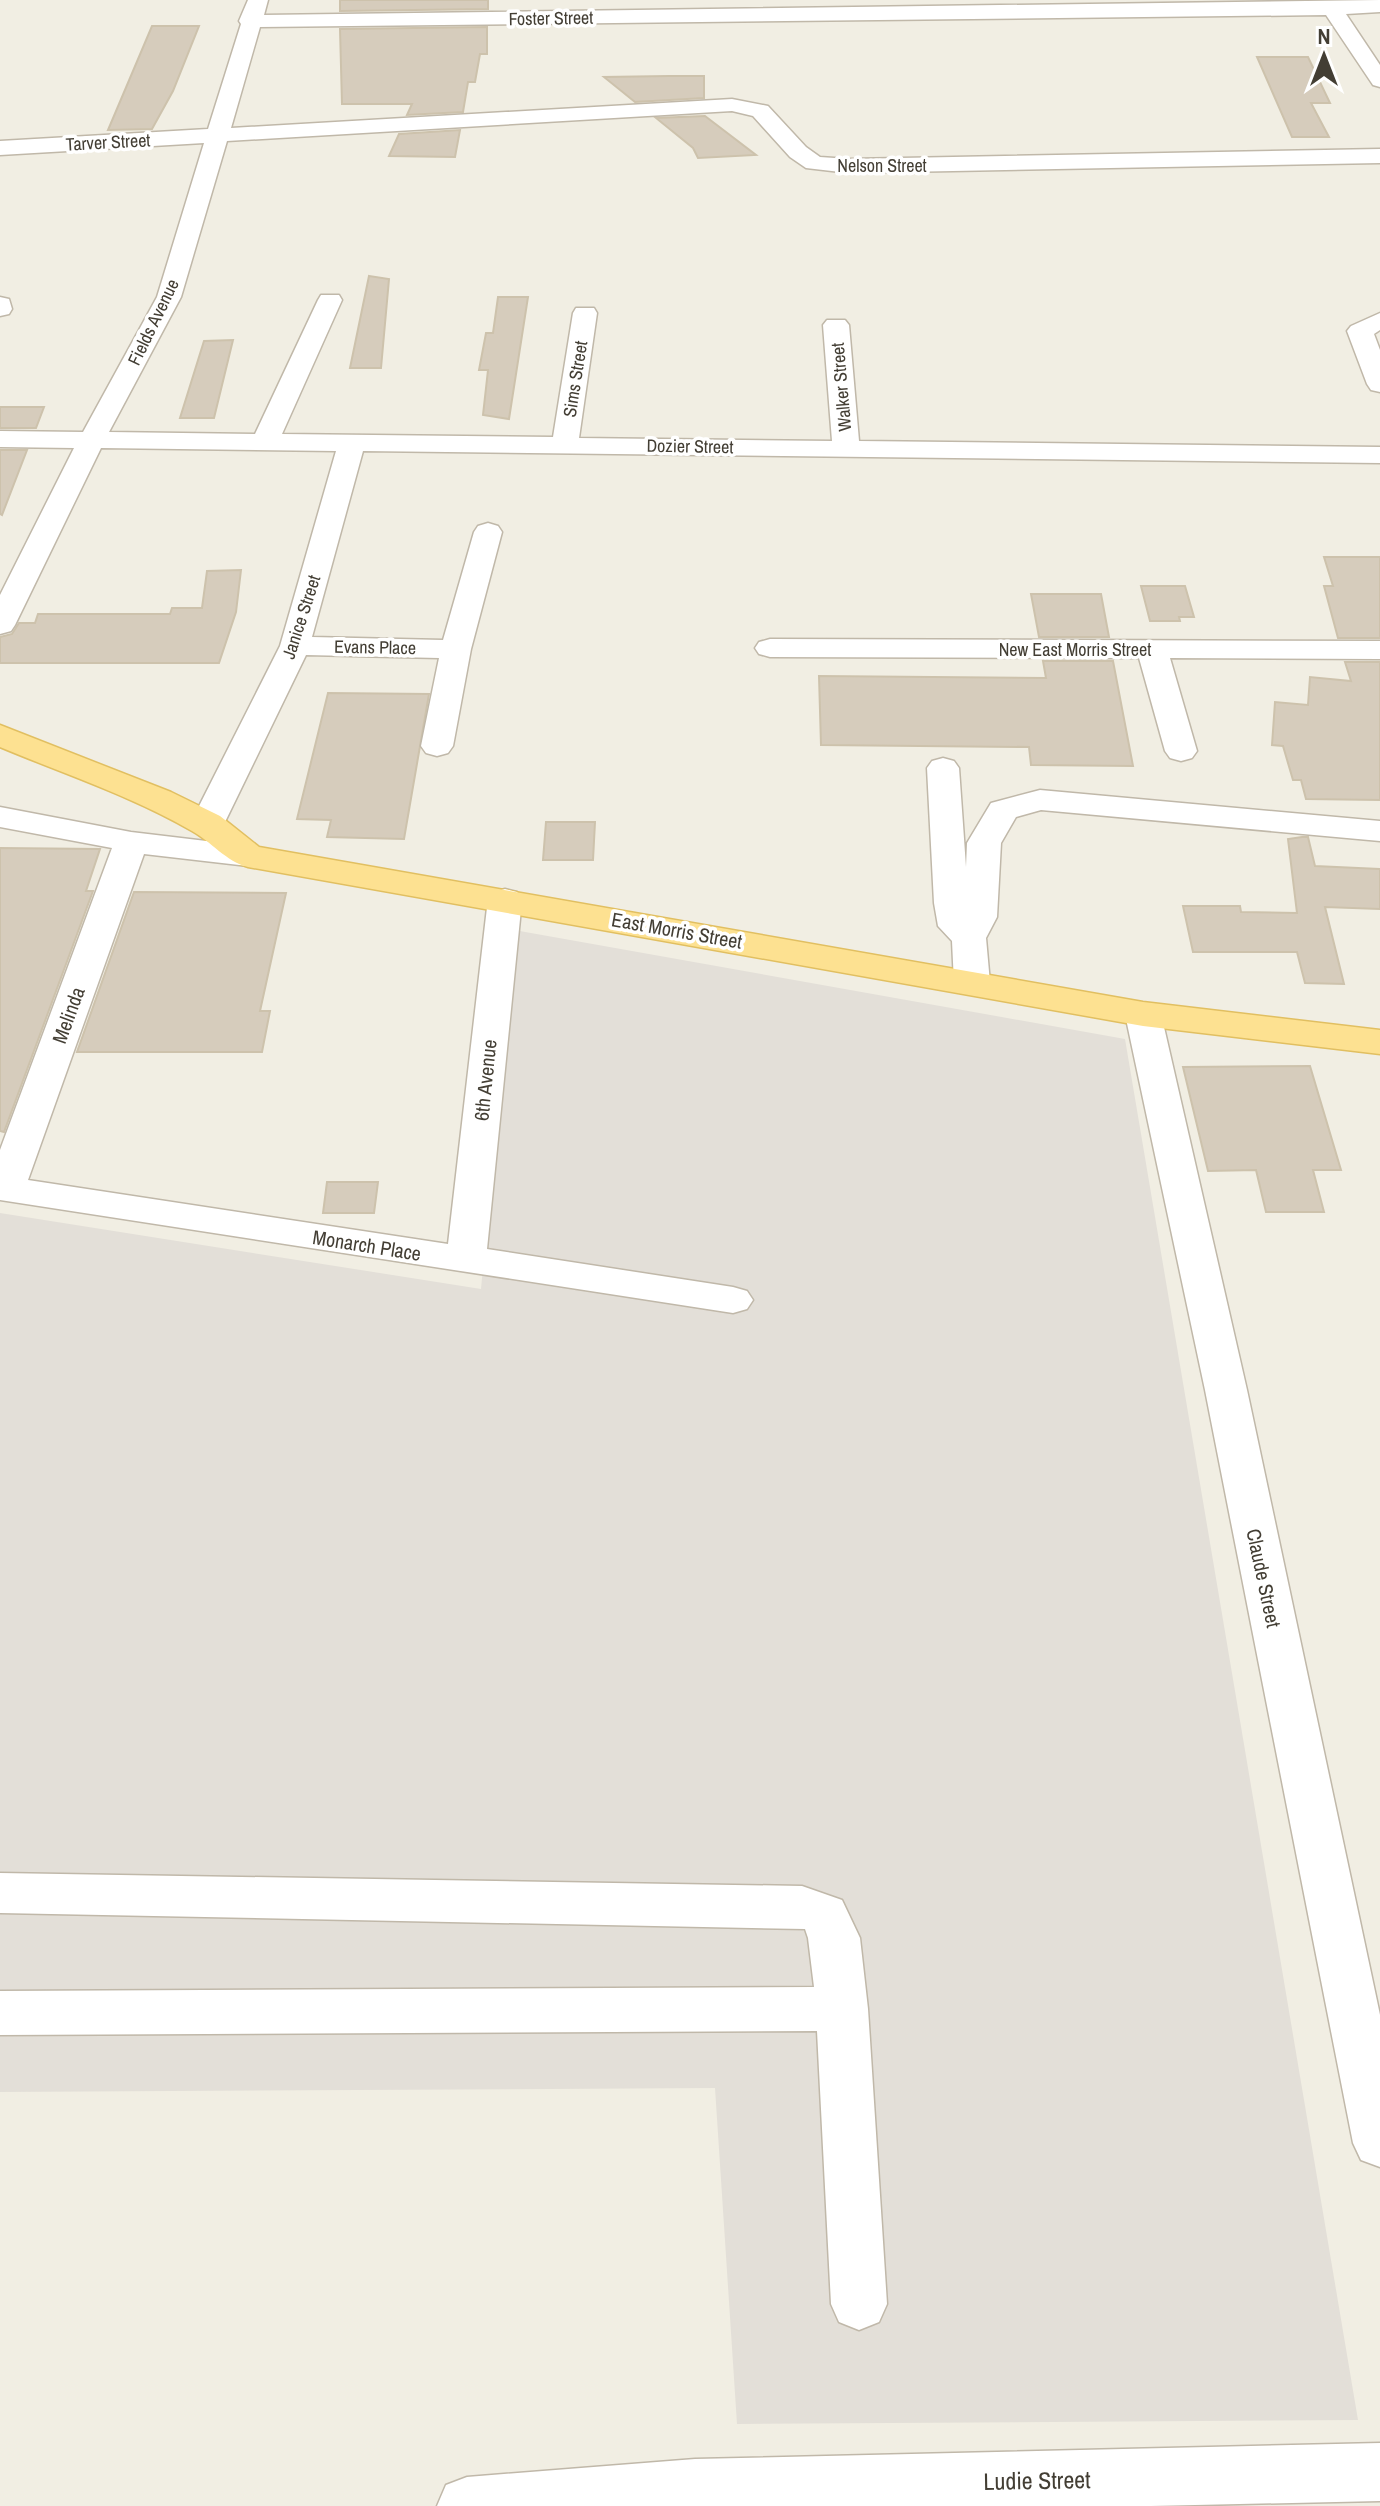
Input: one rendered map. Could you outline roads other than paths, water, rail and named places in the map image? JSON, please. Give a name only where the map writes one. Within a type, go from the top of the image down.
[{"type":"main road","name":"East Morris Street","points":[[0,735],[158,800],[207,824],[248,856],[1143,1014],[1380,1042]]},
{"type":"street","points":[[1331,4],[1380,81]]},
{"type":"street","name":"Foster Street","points":[[253,11],[1380,6]]},
{"type":"street","name":"Fields Avenue","points":[[0,625],[91,441],[169,297],[253,11]]},
{"type":"street","name":"Nelson Street","points":[[215,136],[732,105],[760,111],[798,152],[814,163],[849,166],[1380,156]]},
{"type":"street","name":"Tarver Street","points":[[0,148],[215,136]]},
{"type":"street","points":[[264,444],[330,300]]},
{"type":"street","name":"Sims Street","points":[[565,444],[585,313]]},
{"type":"street","points":[[1380,320],[1360,331],[1380,384]]},
{"type":"street","name":"Walker Street","points":[[836,325],[846,449]]},
{"type":"street","name":"Dozier Street","points":[[0,439],[1380,455]]},
{"type":"street","name":"Janice Street","points":[[207,824],[295,646],[351,444]]},
{"type":"street","points":[[437,746],[456,649],[488,532]]},
{"type":"street","name":"Evans Place","points":[[295,646],[456,649]]},
{"type":"street","name":"New East Morris Street","points":[[770,648],[1380,650]]},
{"type":"street","points":[[1152,649],[1181,751]]},
{"type":"street","points":[[943,768],[951,903],[955,926],[969,938]]},
{"type":"street","points":[[972,983],[969,938],[980,917],[984,843],[1003,810],[1040,800],[1380,831]]},
{"type":"street","points":[[0,817],[131,842],[248,856]]},
{"type":"street","name":"Melinda","points":[[3,1188],[131,842]]},
{"type":"street","name":"6th Avenue","points":[[466,1260],[505,899]]},
{"type":"street","name":"Claude Street","points":[[1143,1014],[1226,1390],[1380,2143]]},
{"type":"street","name":"Monarch Place","points":[[3,1188],[733,1300]]},
{"type":"street","points":[[0,1893],[802,1907],[824,1915],[834,1938],[842,2009],[859,2304]]},
{"type":"street","points":[[0,2013],[842,2009]]},
{"type":"street","name":"Ludie Street","points":[[467,2506],[1380,2472]]}]
